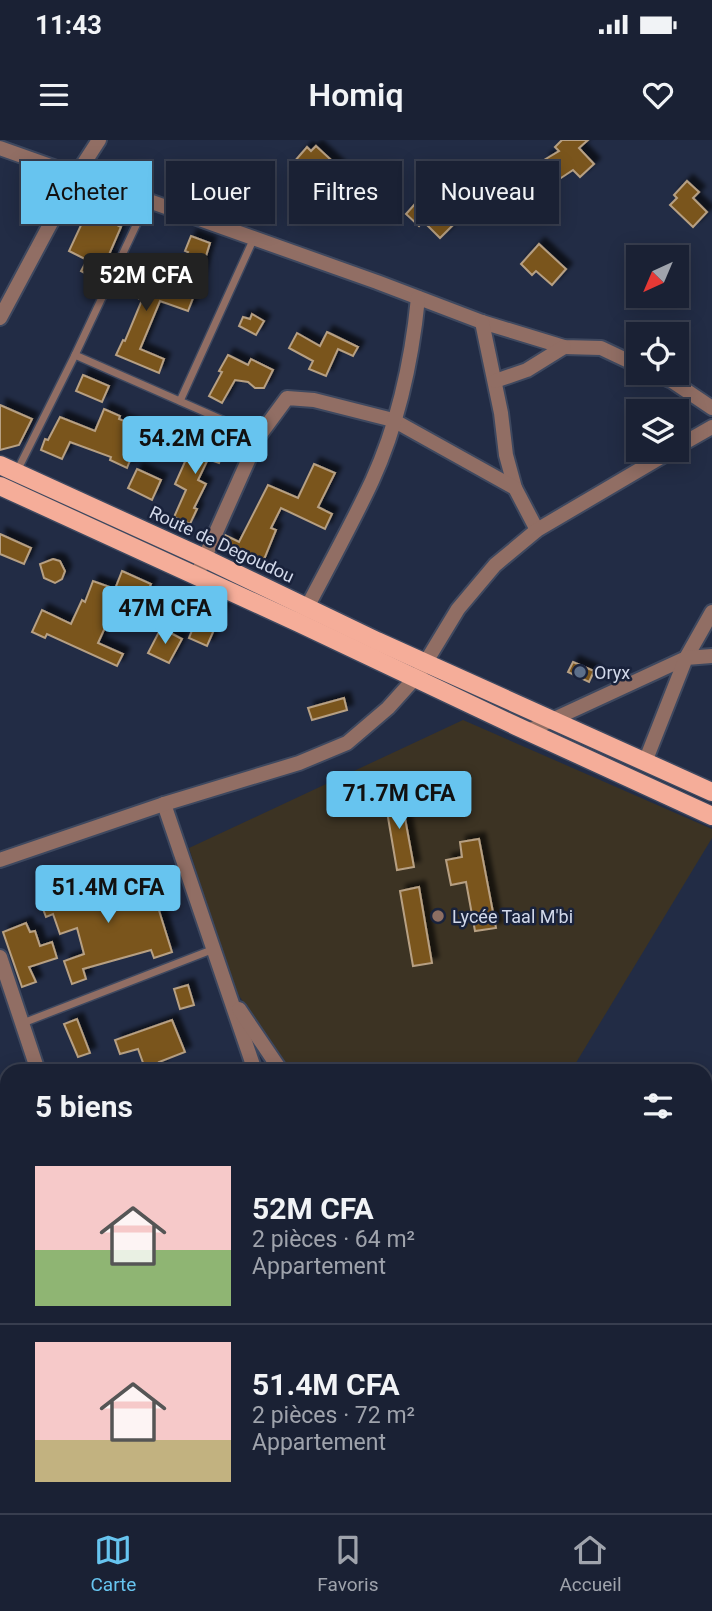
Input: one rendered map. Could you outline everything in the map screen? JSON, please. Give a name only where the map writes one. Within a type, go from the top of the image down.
[{"type":"main road","name":"Route de Degoudou","points":[[8,469],[308,606],[377,641],[712,792]]},
{"type":"main road","points":[[4,488],[712,816]]},
{"type":"street","points":[[86,161],[99,140]]},
{"type":"street","points":[[0,148],[39,161]]},
{"type":"street","points":[[152,201],[482,322],[564,347],[601,348],[626,360]]},
{"type":"street","points":[[0,318],[51,224]]},
{"type":"street","points":[[299,623],[373,479],[400,399],[414,340],[418,298]]},
{"type":"street","points":[[482,322],[505,433],[506,455],[515,488],[537,530]]},
{"type":"street","points":[[495,381],[527,370],[564,347]]},
{"type":"street","points":[[678,385],[712,408]]},
{"type":"street","points":[[196,576],[258,436],[287,398],[314,400],[393,420],[515,488]]},
{"type":"street","points":[[689,441],[712,427]]},
{"type":"street","points":[[0,860],[164,804],[299,763],[347,743],[388,708],[415,678],[458,609],[495,565],[537,530],[653,462]]},
{"type":"street","points":[[645,762],[686,659],[712,612]]},
{"type":"street","points":[[528,731],[686,659],[712,656]]},
{"type":"street","points":[[164,804],[253,1064]]},
{"type":"street","points":[[0,957],[36,1064]]},
{"type":"street","points":[[229,994],[276,1064]]},
{"type":"lane","points":[[4,488],[8,469],[75,355],[137,224]]},
{"type":"lane","points":[[180,401],[254,238]]},
{"type":"lane","points":[[75,355],[258,436]]},
{"type":"lane","points":[[22,1023],[214,949]]},
{"type":"shaded area","name":"Lycée Taal M'bi","points":[[463,720],[712,829],[712,838],[575,1064],[284,1064],[232,985],[189,848]]},
{"type":"building","points":[[562,140],[588,140],[579,148],[594,164],[580,177],[573,170],[559,179],[559,161],[544,160],[559,151],[555,147]]},
{"type":"building","points":[[316,146],[332,161],[295,161],[307,147],[311,151]]},
{"type":"building","points":[[687,181],[699,192],[693,198],[707,212],[693,227],[670,205],[677,198],[674,195]]},
{"type":"building","points":[[416,203],[416,223],[406,214]]},
{"type":"building","points":[[82,224],[115,224],[121,227],[108,257],[113,259],[109,269],[100,265],[94,278],[81,271],[87,260],[69,251]]},
{"type":"building","points":[[426,224],[454,224],[440,238]]},
{"type":"building","points":[[191,236],[210,243],[199,279],[180,271]]},
{"type":"building","points":[[539,244],[566,269],[552,285],[536,271],[532,275],[521,264]]},
{"type":"building","points":[[124,264],[170,284],[168,289],[193,298],[188,311],[160,301],[140,349],[164,359],[159,373],[116,355],[123,340],[125,341],[142,300],[117,288]]},
{"type":"building","points":[[252,314],[264,321],[256,335],[239,326],[243,317],[250,319]]},
{"type":"building","points":[[327,332],[358,347],[353,356],[338,349],[326,376],[309,369],[313,361],[289,348],[297,333],[320,346]]},
{"type":"building","points":[[228,355],[248,365],[251,359],[273,370],[264,388],[255,388],[248,382],[235,380],[222,403],[209,396]]},
{"type":"building","points":[[83,375],[109,386],[102,402],[76,391]]},
{"type":"building","points":[[0,405],[32,419],[19,445],[0,450]]},
{"type":"building","points":[[104,409],[120,416],[119,419],[148,431],[142,445],[137,443],[127,468],[110,460],[111,457],[70,442],[62,459],[41,450],[60,417],[95,431]]},
{"type":"building","points":[[196,437],[224,448],[219,463],[208,459],[198,480],[206,484],[194,508],[197,509],[190,524],[174,517],[186,490],[175,484]]},
{"type":"building","points":[[314,464],[335,473],[318,507],[332,514],[325,529],[281,508],[271,528],[276,530],[261,567],[231,554],[225,535],[239,542],[268,485],[298,498]]},
{"type":"building","points":[[137,469],[161,480],[152,500],[128,488]]},
{"type":"building","points":[[0,534],[31,548],[24,564],[0,554]]},
{"type":"building","points":[[53,559],[60,561],[65,571],[62,579],[55,583],[44,578],[40,564]]},
{"type":"building","points":[[122,571],[151,584],[136,619],[113,610],[98,643],[123,654],[117,666],[47,634],[45,638],[32,632],[42,610],[71,624],[82,600],[85,602],[93,581],[115,589]]},
{"type":"building","points":[[191,591],[223,609],[207,646],[189,638],[199,613],[183,604]]},
{"type":"building","points":[[161,628],[182,639],[169,663],[148,653]]},
{"type":"building","points":[[573,662],[594,671],[589,682],[568,672]]},
{"type":"building","points":[[344,698],[347,710],[312,720],[308,708]]},
{"type":"building","points":[[400,791],[414,867],[397,870],[384,794]]},
{"type":"building","points":[[479,839],[496,928],[475,931],[466,882],[451,885],[446,860],[462,857],[460,842]]},
{"type":"building","points":[[76,877],[85,900],[123,886],[126,894],[148,885],[172,952],[154,958],[151,950],[83,969],[86,979],[72,984],[64,961],[84,954],[77,928],[60,934],[53,914],[46,917],[40,901],[64,891],[61,883]]},
{"type":"building","points":[[419,887],[432,963],[413,966],[400,891]]},
{"type":"building","points":[[26,923],[30,932],[35,931],[40,946],[52,942],[57,958],[29,967],[36,982],[22,987],[3,932]]},
{"type":"building","points":[[188,985],[194,1005],[180,1009],[174,989]]},
{"type":"building","points":[[77,1019],[90,1053],[78,1057],[64,1024]]},
{"type":"building","points":[[172,1020],[185,1052],[159,1062],[160,1064],[143,1064],[138,1049],[120,1054],[115,1040]]},
{"type":"place","name":"Oryx","points":[[580,672]]},
{"type":"place","name":"Lycée Taal M'bi","points":[[438,916]]}]
